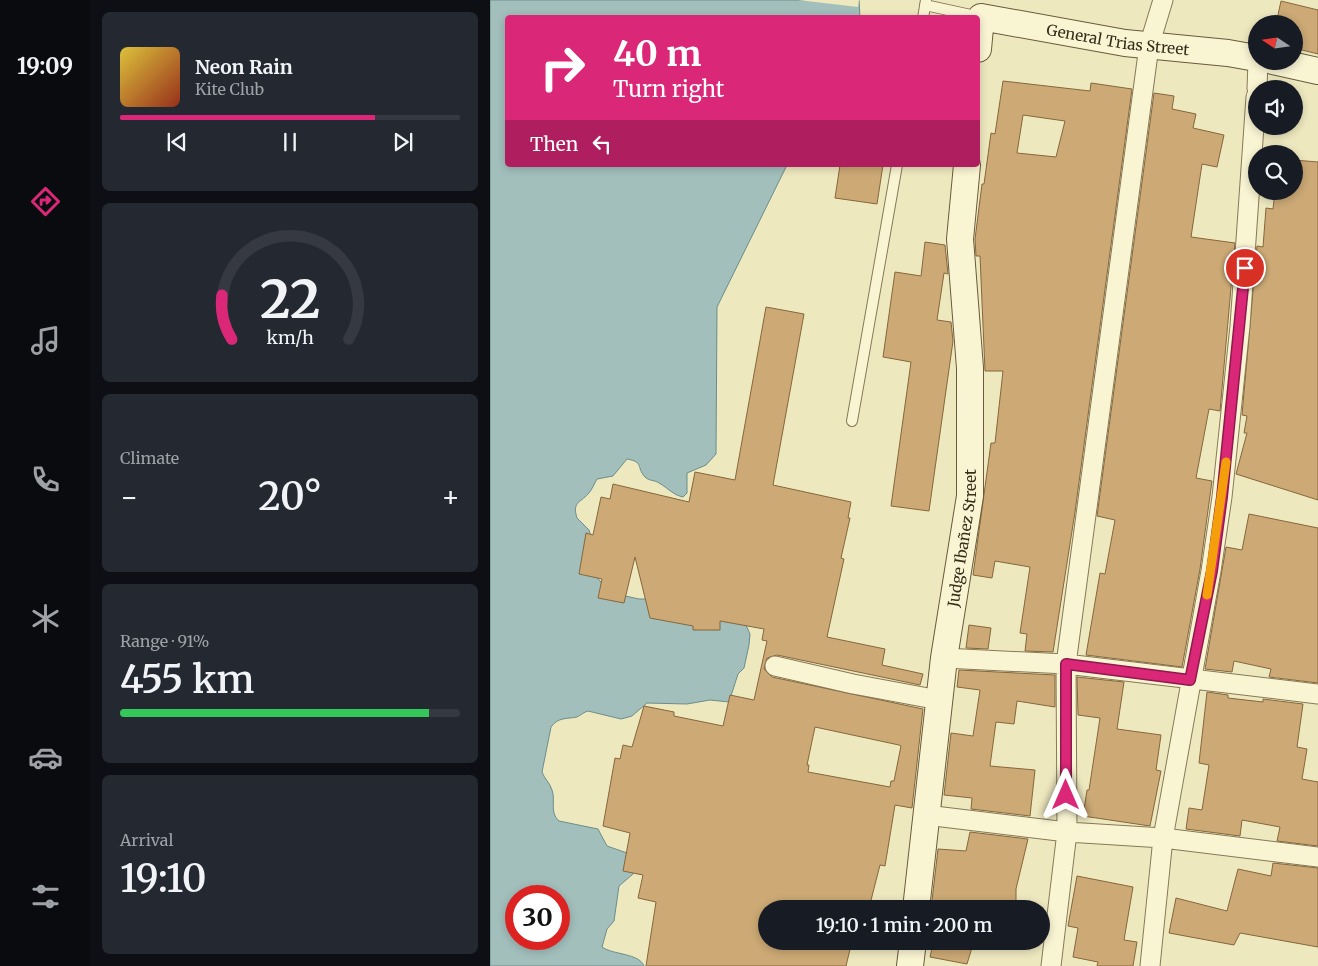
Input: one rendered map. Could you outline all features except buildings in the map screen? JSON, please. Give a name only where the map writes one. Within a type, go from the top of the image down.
[{"type":"street","points":[[1051,966],[1066,832],[1066,664],[1149,46],[1163,0]]},
{"type":"street","name":"General Trias Street","points":[[980,17],[1149,46],[1248,57]]},
{"type":"street","points":[[1303,68],[1318,72]]},
{"type":"street","points":[[1150,966],[1163,838],[1190,680],[1212,571],[1222,497],[1247,249],[1254,135]]},
{"type":"street","name":"Judge Ibañez Street","points":[[917,900],[944,658],[970,496],[970,368],[960,239],[967,167]]},
{"type":"street","points":[[944,658],[1066,664],[1318,694]]},
{"type":"street","points":[[775,666],[853,684],[939,700]]},
{"type":"street","points":[[926,815],[1066,832],[1163,838],[1318,857]]},
{"type":"street","points":[[910,966],[912,950]]},
{"type":"lane","points":[[924,15],[926,2],[973,15]]},
{"type":"lane","points":[[852,421],[897,167]]},
{"type":"water","points":[[490,0],[859,0],[860,15],[505,15],[505,167],[786,167],[717,307],[716,454],[706,465],[687,473],[687,493],[683,497],[647,478],[642,473],[638,463],[627,459],[613,476],[597,479],[591,491],[578,503],[575,509],[577,518],[589,530],[592,539],[594,574],[606,588],[616,594],[639,599],[661,599],[745,623],[750,634],[744,668],[738,674],[729,702],[710,700],[687,704],[647,703],[632,716],[621,719],[588,711],[577,717],[560,720],[551,727],[542,772],[552,790],[553,810],[556,818],[559,821],[598,829],[607,846],[627,853],[637,859],[633,874],[619,886],[614,921],[607,929],[602,947],[612,952],[631,956],[644,966],[490,966]]},
{"type":"pier","points":[[798,0],[859,0],[858,7]]},
{"type":"slow traffic","points":[[1207,595],[1212,571],[1226,462]]},
{"type":"route","points":[[1066,795],[1066,664],[1190,680],[1212,571],[1222,497],[1245,268]]}]
